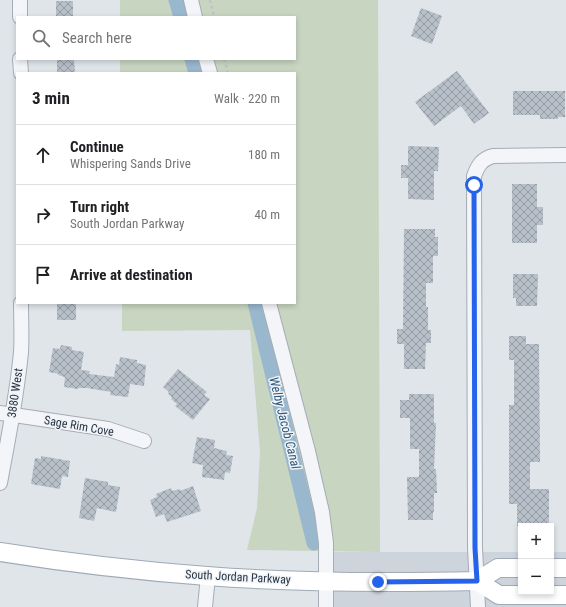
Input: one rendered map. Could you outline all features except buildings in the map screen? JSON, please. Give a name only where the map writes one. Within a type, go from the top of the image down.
[{"type":"main road","name":"South Jordan Parkway","points":[[0,552],[98,566],[208,576],[326,581],[477,581]]},
{"type":"main road","points":[[518,568],[498,568],[477,581],[499,595],[566,595]]},
{"type":"main road","points":[[554,568],[566,568]]},
{"type":"street","points":[[20,0],[20,16]]},
{"type":"street","points":[[191,0],[195,16]]},
{"type":"street","points":[[20,60],[20,72]]},
{"type":"street","points":[[206,60],[210,72]]},
{"type":"street","points":[[478,607],[475,548],[474,176],[482,161],[493,156],[566,155]]},
{"type":"street","name":"3880 West","points":[[0,483],[6,414],[21,351],[21,304]]},
{"type":"street","points":[[270,304],[322,512],[326,543],[326,607]]},
{"type":"street","name":"Sage Rim Cove","points":[[6,414],[108,429],[144,441]]},
{"type":"street","points":[[205,607],[208,576]]},
{"type":"path","points":[[210,0],[214,16]]},
{"type":"path","points":[[224,60],[228,72]]},
{"type":"shaded area","points":[[333,552],[518,552],[518,595],[554,595],[554,552],[566,552],[566,607],[318,607]]},
{"type":"green space","points":[[120,0],[378,0],[380,552],[247,550],[257,508],[260,452],[250,330],[122,331],[122,304],[296,304],[296,72],[120,72],[120,60],[296,60],[296,16],[120,16]]},
{"type":"waterway","name":"Welby Jacob Canal","points":[[176,0],[181,16]]},
{"type":"waterway","name":"Welby Jacob Canal","points":[[192,60],[196,72]]},
{"type":"waterway","name":"Welby Jacob Canal","points":[[255,304],[314,543]]},
{"type":"route","points":[[378,582],[477,581],[475,548],[474,185]]}]
